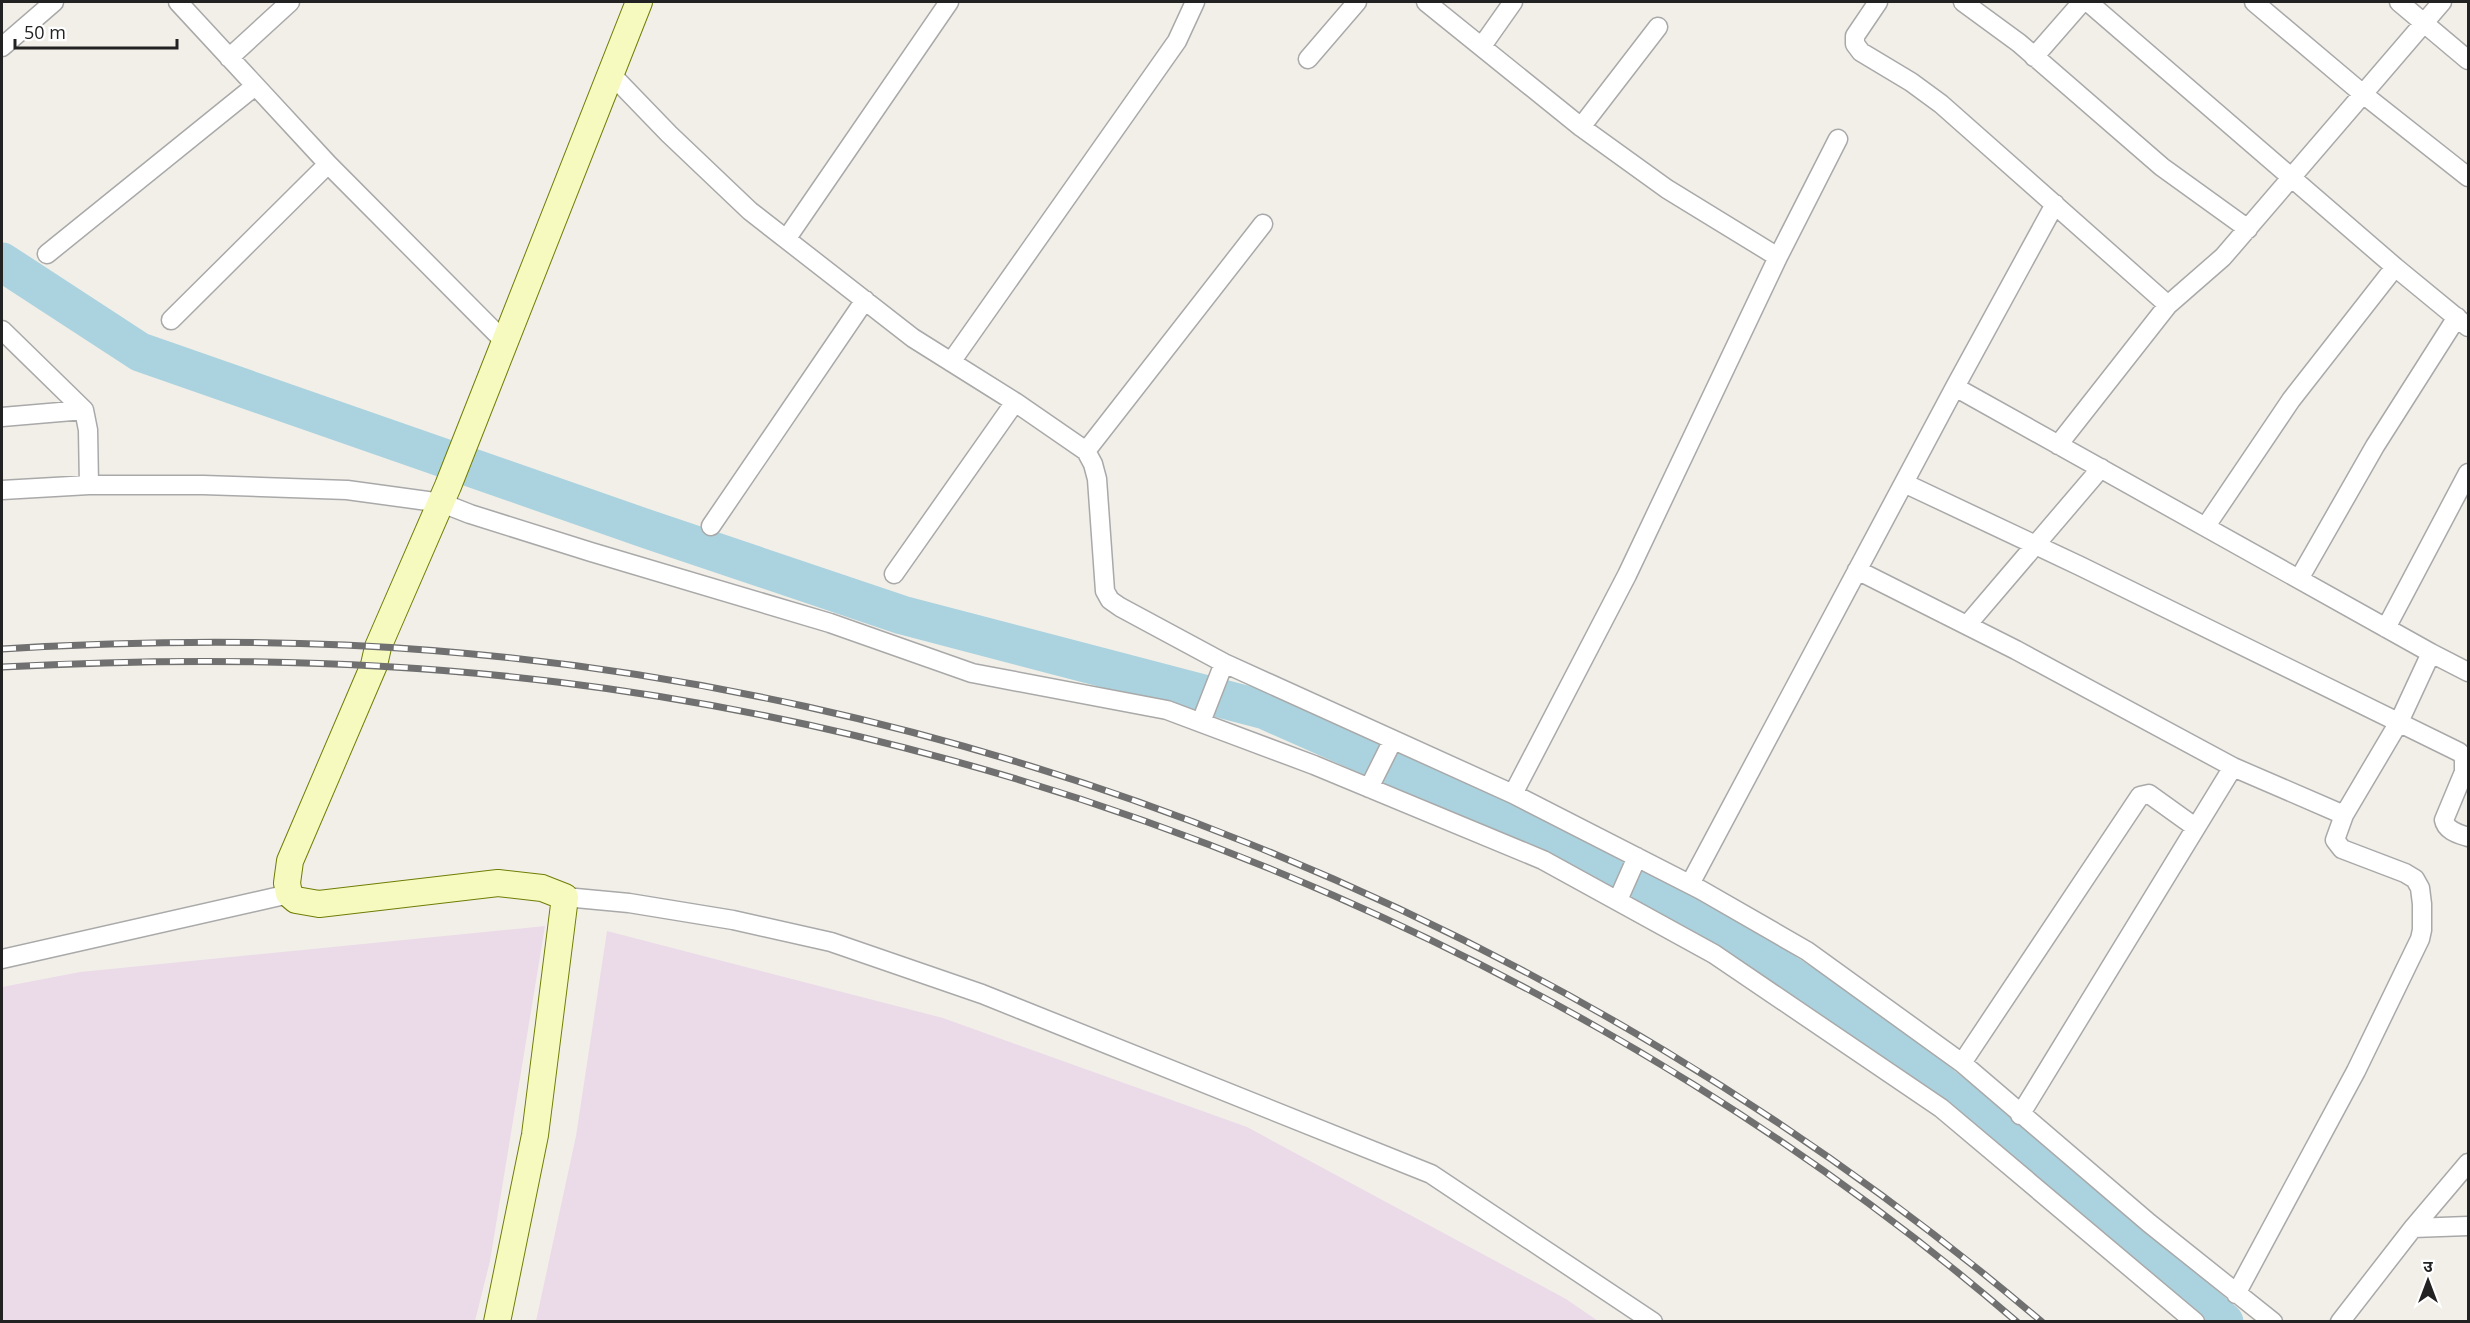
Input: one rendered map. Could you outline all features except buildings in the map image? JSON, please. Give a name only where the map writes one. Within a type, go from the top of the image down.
[{"type":"street","points":[[2,47],[54,2]]},
{"type":"street","points":[[178,2],[328,164],[505,342]]},
{"type":"street","points":[[229,58],[290,2]]},
{"type":"street","points":[[639,2],[445,495],[378,647],[374,665],[290,861],[287,883],[289,894],[296,900],[319,904],[498,883],[542,888],[565,897],[629,903],[733,920],[831,942],[982,994],[1431,1174],[1653,1322]]},
{"type":"street","points":[[787,238],[949,2]]},
{"type":"street","points":[[951,362],[1176,41],[1195,2]]},
{"type":"street","points":[[1308,58],[1357,2]]},
{"type":"street","points":[[1426,2],[1581,127],[1667,189],[1778,257]]},
{"type":"street","points":[[1482,46],[1513,2]]},
{"type":"street","points":[[1878,2],[1855,36],[1854,44],[1857,48],[1941,104],[2168,305]]},
{"type":"street","points":[[1963,2],[2034,57],[2162,167],[2248,229]]},
{"type":"street","points":[[2034,57],[2082,2]]},
{"type":"street","points":[[2088,2],[2395,267],[2463,322],[2375,446],[2299,579]]},
{"type":"street","points":[[2254,2],[2363,94],[2469,177]]},
{"type":"street","points":[[2399,2],[2469,60]]},
{"type":"street","points":[[2058,445],[2168,305],[2223,257],[2442,2]]},
{"type":"street","points":[[1581,127],[1658,27]]},
{"type":"street","points":[[611,74],[669,134],[750,211],[913,338],[1015,402],[1086,452],[1093,464],[1096,480],[1105,591],[1110,600],[1120,608],[1224,663],[1513,794],[1690,884],[1807,951],[1962,1063],[2020,1115],[2272,1322]]},
{"type":"street","points":[[47,254],[255,86]]},
{"type":"street","points":[[1513,794],[1627,575],[1778,257],[1838,139]]},
{"type":"street","points":[[171,320],[328,164]]},
{"type":"street","points":[[1690,884],[2055,204]]},
{"type":"street","points":[[1086,452],[1263,224]]},
{"type":"street","points":[[2206,526],[2291,400],[2395,267]]},
{"type":"street","points":[[711,526],[865,300]]},
{"type":"street","points":[[2,330],[84,410],[88,429],[89,485]]},
{"type":"street","points":[[1955,387],[2431,653],[2469,672]]},
{"type":"street","points":[[894,574],[1015,402]]},
{"type":"street","points":[[2,417],[84,410]]},
{"type":"street","points":[[1967,625],[2101,468]]},
{"type":"street","points":[[2386,628],[2469,473]]},
{"type":"street","points":[[1904,483],[2458,752],[2464,757],[2464,772],[2444,820],[2445,826],[2450,830],[2469,837]]},
{"type":"street","points":[[2,490],[89,485],[203,485],[445,495],[471,514],[830,623],[972,673],[1167,710],[1201,722],[1543,860],[1714,954],[1941,1108],[2195,1322]]},
{"type":"street","points":[[1857,570],[1967,625],[2233,767],[2344,815]]},
{"type":"street","points":[[2236,1294],[2356,1071],[2422,930],[2419,884],[2405,873],[2338,846],[2335,840],[2344,815],[2399,722],[2431,653]]},
{"type":"street","points":[[1201,722],[1224,663]]},
{"type":"street","points":[[1369,788],[1393,740]]},
{"type":"street","points":[[2020,1115],[2233,767]]},
{"type":"street","points":[[1962,1063],[2140,796],[2149,794],[2195,827]]},
{"type":"street","points":[[1617,900],[1637,857]]},
{"type":"street","points":[[2,958],[289,894]]},
{"type":"street","points":[[497,1322],[535,1135],[565,897]]},
{"type":"street","points":[[2340,1322],[2413,1228],[2469,1163]]},
{"type":"street","points":[[2413,1228],[2469,1226]]},
{"type":"shaded area","points":[[545,926],[490,1261],[475,1321],[2,1321],[2,987],[80,972]]},
{"type":"shaded area","points":[[607,931],[943,1018],[1247,1127],[1566,1299],[1598,1321],[536,1321],[576,1136]]},
{"type":"waterway","points":[[2,262],[140,352],[650,530],[902,615],[1265,710],[1541,832],[1745,946],[1880,1036],[2037,1162],[2224,1322]]},
{"type":"railway","points":[[2,649],[173,642],[302,643],[577,666],[806,706],[1030,766],[1249,844],[1461,939],[1665,1051],[1859,1179],[2042,1322]]},
{"type":"railway","points":[[2,667],[141,662],[280,662],[488,674],[557,682],[755,714],[951,760],[1144,821],[1334,896],[1517,983],[1693,1084],[1860,1197],[2017,1322]]}]
